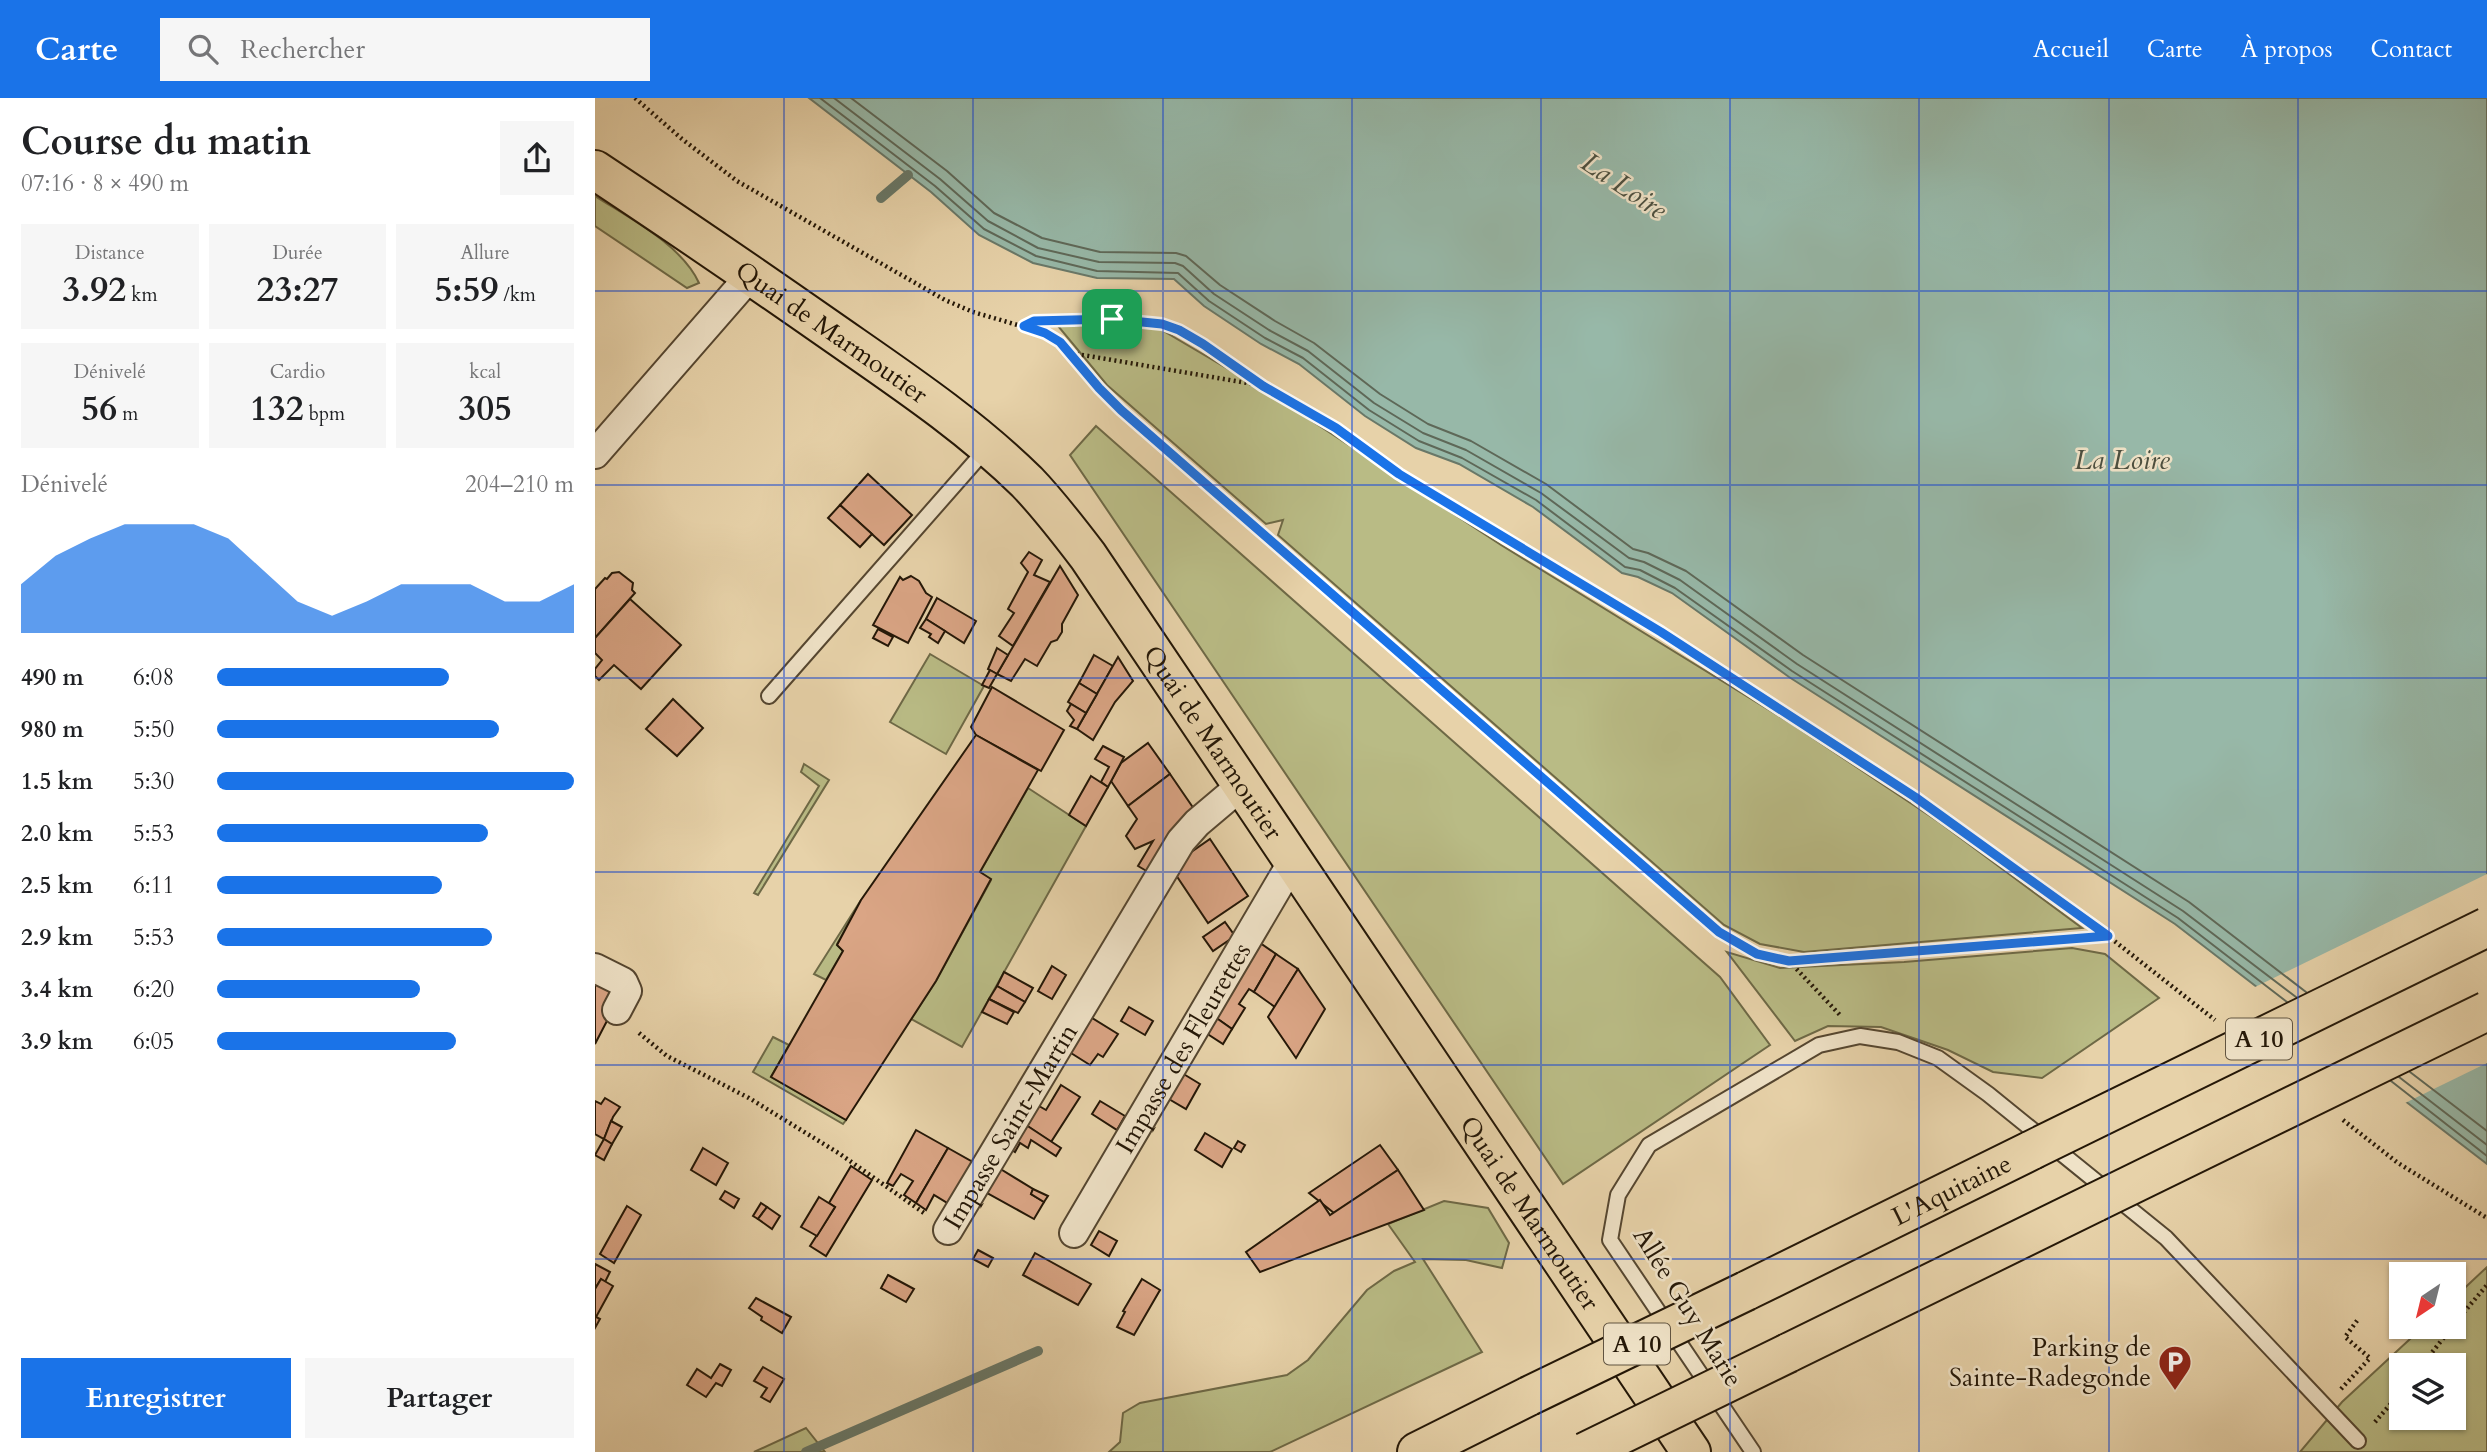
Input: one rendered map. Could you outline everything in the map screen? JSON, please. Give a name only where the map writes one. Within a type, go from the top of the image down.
[{"type":"main road","name":"Quai de Marmoutier","points":[[595,170],[938,406],[1027,482],[1059,518],[1088,556],[1691,1452]]},
{"type":"main road","name":"L'Aquitaine","points":[[1417,1452],[2487,927]]},
{"type":"main road","points":[[1585,1452],[2487,1011]]},
{"type":"street","points":[[595,454],[751,275]]},
{"type":"street","name":"Impasse Saint-Martin","points":[[948,1230],[1181,841],[1197,822],[1242,785]]},
{"type":"street","name":"Impasse des Fleurettes","points":[[1074,1233],[1293,861]]},
{"type":"street","points":[[595,968],[624,982],[627,990],[617,1010]]},
{"type":"lane","points":[[769,696],[988,447]]},
{"type":"lane","points":[[1860,1036],[1898,1042],[1938,1058],[1989,1094],[2166,1238],[2358,1441]]},
{"type":"lane","name":"Allée Guy Marie","points":[[1753,1452],[1610,1240],[1618,1195],[1649,1145],[1819,1045],[1860,1036]]},
{"type":"path","points":[[635,98],[682,139],[737,181],[945,300],[973,312],[1045,333],[1071,353],[1121,410],[1719,932],[1757,954],[1789,961],[2108,936],[1915,797],[1661,632],[1399,474],[1336,428],[1263,386],[1179,330],[1162,324],[1112,319],[1034,321],[1024,326]]},
{"type":"path","points":[[1071,353],[1263,386]]},
{"type":"path","points":[[1789,961],[1860,1036]]},
{"type":"path","name":"Impasse Saint-Martin","points":[[617,1010],[620,1017],[667,1056],[749,1098],[840,1154],[948,1230]]},
{"type":"path","points":[[2466,1310],[2487,1285]]},
{"type":"path","points":[[2327,1406],[2370,1358],[2345,1337],[2359,1318]]},
{"type":"path","points":[[2432,1353],[2443,1339]]},
{"type":"green space","points":[[595,196],[668,245],[691,269],[699,283],[687,288],[595,226]]},
{"type":"green space","points":[[1058,326],[1155,326],[1274,396],[1501,545],[1792,724],[1939,822],[2082,928],[1804,952],[1760,944],[1724,925],[1278,535],[1283,520],[1266,524],[1107,385]]},
{"type":"green space","points":[[1096,426],[1720,977],[1770,1045],[1563,1184],[1070,455]]},
{"type":"green space","points":[[930,654],[984,686],[946,754],[890,722]]},
{"type":"green space","points":[[804,764],[829,780],[758,895],[754,893],[819,786],[801,772]]},
{"type":"green space","points":[[1028,788],[1086,826],[962,1047],[911,1019],[936,981],[991,880],[980,872]]},
{"type":"green space","points":[[861,900],[837,944],[843,951],[826,980],[814,974]]},
{"type":"green space","points":[[2072,948],[2105,954],[2159,998],[2042,1078],[1993,1072],[1948,1050],[1881,1027],[1828,1026],[1795,1041],[1727,952],[1780,968],[1904,962]]},
{"type":"green space","points":[[773,1037],[789,1045],[771,1077],[846,1120],[843,1124],[753,1072]]},
{"type":"green space","points":[[1444,1201],[1488,1208],[1509,1243],[1502,1268],[1466,1260],[1423,1259],[1482,1352],[1270,1452],[1109,1452],[1120,1442],[1123,1413],[1140,1403],[1287,1375],[1308,1360],[1367,1290],[1394,1271],[1415,1262],[1388,1224]]},
{"type":"green space","points":[[2487,1267],[2487,1452],[2300,1452],[2342,1402],[2389,1358],[2389,1430],[2466,1430],[2466,1353],[2395,1353],[2410,1339],[2466,1339],[2466,1287]]},
{"type":"green space","points":[[806,1428],[825,1452],[754,1452]]},
{"type":"water","name":"La Loire","points":[[809,98],[2487,98],[2487,1164],[2175,924],[1789,677],[1672,593],[1638,577],[1622,573],[1533,507],[1459,464],[1416,448],[1365,416],[1299,364],[1261,344],[1204,306],[1174,279],[1097,278],[1033,263],[979,235],[931,192]]},
{"type":"pier","points":[[2487,874],[2487,1063],[2403,1104],[2253,988]]},
{"type":"building","points":[[868,474],[912,515],[884,545],[840,505]]},
{"type":"building","points":[[840,505],[872,534],[860,547],[828,518]]},
{"type":"building","points":[[1029,552],[1042,560],[1034,575],[1050,582],[1013,646],[999,636],[1014,613],[1008,609],[1028,572],[1021,563]]},
{"type":"building","points":[[1060,566],[1078,595],[1062,624],[1062,632],[1057,640],[1051,642],[1037,666],[1025,659],[1011,681],[997,674]]},
{"type":"building","points":[[619,572],[633,583],[632,590],[635,593],[595,638],[595,589],[612,573]]},
{"type":"building","points":[[911,576],[919,581],[926,593],[932,597],[908,643],[873,625],[900,577],[903,580]]},
{"type":"building","points":[[937,598],[976,621],[964,643],[926,619]]},
{"type":"building","points":[[630,599],[681,645],[641,689],[614,665],[599,680],[595,676],[595,669],[602,660],[595,653],[595,638]]},
{"type":"building","points":[[926,619],[945,631],[938,643],[929,637],[931,634],[920,628]]},
{"type":"building","points":[[878,629],[893,637],[888,646],[873,638]]},
{"type":"building","points":[[997,648],[1008,655],[997,674],[988,669]]},
{"type":"building","points":[[1094,655],[1113,666],[1097,694],[1079,683]]},
{"type":"building","points":[[1118,657],[1133,681],[1115,702],[1093,740],[1077,729]]},
{"type":"building","points":[[990,670],[997,674],[989,688],[982,685]]},
{"type":"building","points":[[1079,683],[1097,694],[1086,713],[1068,702]]},
{"type":"building","points":[[992,687],[1064,730],[1041,771],[976,735],[971,727]]},
{"type":"building","points":[[673,699],[703,728],[677,756],[646,729]]},
{"type":"building","points":[[1071,704],[1086,713],[1077,729],[1070,726],[1074,720],[1067,711]]},
{"type":"building","points":[[976,735],[1038,770],[980,872],[991,879],[936,981],[846,1120],[771,1077],[843,951],[837,945],[861,900]]},
{"type":"building","points":[[1148,743],[1170,774],[1128,806],[1111,781],[1121,763]]},
{"type":"building","points":[[1103,746],[1124,757],[1108,787],[1101,782],[1109,767],[1095,759]]},
{"type":"building","points":[[1170,774],[1194,809],[1150,873],[1138,866],[1153,841],[1135,849],[1126,836],[1137,819],[1128,806]]},
{"type":"building","points":[[1091,776],[1108,787],[1086,826],[1069,815]]},
{"type":"building","points":[[1210,839],[1248,896],[1208,923],[1174,872],[1187,855]]},
{"type":"building","points":[[1225,922],[1235,936],[1213,951],[1203,937]]},
{"type":"building","points":[[1253,938],[1276,954],[1254,992],[1249,989],[1239,1004],[1245,1008],[1232,1029],[1215,1017]]},
{"type":"building","points":[[1276,954],[1298,969],[1275,1007],[1254,992]]},
{"type":"building","points":[[1052,966],[1066,975],[1052,999],[1038,991]]},
{"type":"building","points":[[1298,969],[1325,1009],[1296,1058],[1268,1017]]},
{"type":"building","points":[[1004,972],[1033,988],[1025,1002],[997,986]]},
{"type":"building","points":[[595,974],[609,982],[609,1017],[595,1044]]},
{"type":"building","points":[[997,986],[1025,1002],[1018,1013],[989,999]]},
{"type":"building","points":[[989,999],[1014,1012],[1007,1024],[982,1012]]},
{"type":"building","points":[[1129,1007],[1153,1021],[1145,1035],[1121,1021]]},
{"type":"building","points":[[1084,1013],[1118,1034],[1103,1057],[1098,1054],[1090,1065],[1063,1048]]},
{"type":"building","points":[[1215,1017],[1232,1029],[1223,1044],[1206,1033]]},
{"type":"building","points":[[1177,1070],[1200,1084],[1186,1109],[1162,1095]]},
{"type":"building","points":[[1061,1085],[1080,1097],[1051,1142],[1020,1121],[1032,1102],[1046,1110]]},
{"type":"building","points":[[605,1098],[620,1107],[604,1139],[595,1134],[595,1101],[601,1104]]},
{"type":"building","points":[[1100,1101],[1125,1116],[1117,1130],[1092,1114]]},
{"type":"building","points":[[611,1121],[622,1127],[612,1144],[604,1139]]},
{"type":"building","points":[[1020,1121],[1061,1148],[1056,1156],[1031,1140],[1028,1148],[1020,1143],[1015,1152],[1006,1146]]},
{"type":"building","points":[[916,1130],[948,1148],[916,1203],[904,1195],[913,1181],[901,1174],[893,1186],[887,1183]]},
{"type":"building","points":[[1205,1133],[1232,1149],[1222,1167],[1195,1150]]},
{"type":"building","points":[[604,1139],[612,1144],[604,1160],[595,1155]]},
{"type":"building","points":[[1238,1141],[1245,1145],[1241,1152],[1234,1148]]},
{"type":"building","points":[[1380,1145],[1398,1170],[1334,1213],[1309,1193]]},
{"type":"building","points":[[703,1148],[728,1163],[716,1185],[691,1170]]},
{"type":"building","points":[[948,1148],[978,1165],[954,1207],[934,1195],[926,1210],[916,1203]]},
{"type":"building","points":[[994,1165],[1033,1189],[1031,1194],[1044,1202],[1034,1219],[980,1189]]},
{"type":"building","points":[[851,1166],[872,1180],[826,1256],[810,1246],[835,1207],[829,1203]]},
{"type":"building","points":[[1398,1170],[1424,1210],[1260,1272],[1246,1252],[1320,1200],[1330,1215]]},
{"type":"building","points":[[1033,1189],[1048,1196],[1044,1202],[1031,1194]]},
{"type":"building","points":[[725,1191],[739,1199],[734,1208],[720,1199]]},
{"type":"building","points":[[819,1197],[835,1207],[817,1236],[801,1227]]},
{"type":"building","points":[[761,1203],[767,1207],[758,1219],[753,1216]]},
{"type":"building","points":[[627,1206],[641,1215],[614,1263],[600,1254]]},
{"type":"building","points":[[767,1207],[780,1216],[772,1229],[758,1219]]},
{"type":"building","points":[[1099,1231],[1117,1241],[1109,1256],[1091,1245]]},
{"type":"building","points":[[978,1250],[993,1258],[988,1267],[973,1259]]},
{"type":"building","points":[[1035,1253],[1091,1284],[1078,1305],[1023,1275]]},
{"type":"building","points":[[595,1264],[610,1272],[605,1282],[601,1279],[595,1289]]},
{"type":"building","points":[[888,1275],[914,1289],[906,1302],[881,1288]]},
{"type":"building","points":[[601,1279],[613,1286],[596,1317],[600,1319],[595,1328],[595,1289]]},
{"type":"building","points":[[1142,1279],[1160,1290],[1134,1335],[1117,1327]]},
{"type":"building","points":[[756,1298],[791,1317],[782,1333],[761,1320],[762,1317],[749,1308]]},
{"type":"building","points":[[720,1364],[731,1370],[722,1386],[716,1383],[706,1397],[687,1385],[697,1369],[711,1378]]},
{"type":"building","points":[[763,1367],[784,1379],[770,1402],[761,1397],[767,1388],[754,1381]]},
{"type":"waterway","points":[[881,198],[908,175]]},
{"type":"waterway","points":[[806,1452],[1038,1351]]},
{"type":"place","name":"Parking de Sainte-Radegonde","points":[[2175,1392]]},
{"type":"route","points":[[1112,319],[1162,324],[1203,344],[1263,386],[1336,428],[1399,474],[1661,632],[1915,797],[2108,936],[1789,961],[1757,954],[1719,932],[1121,410],[1060,342],[1045,333],[1024,326],[1034,321],[1112,319]]}]
